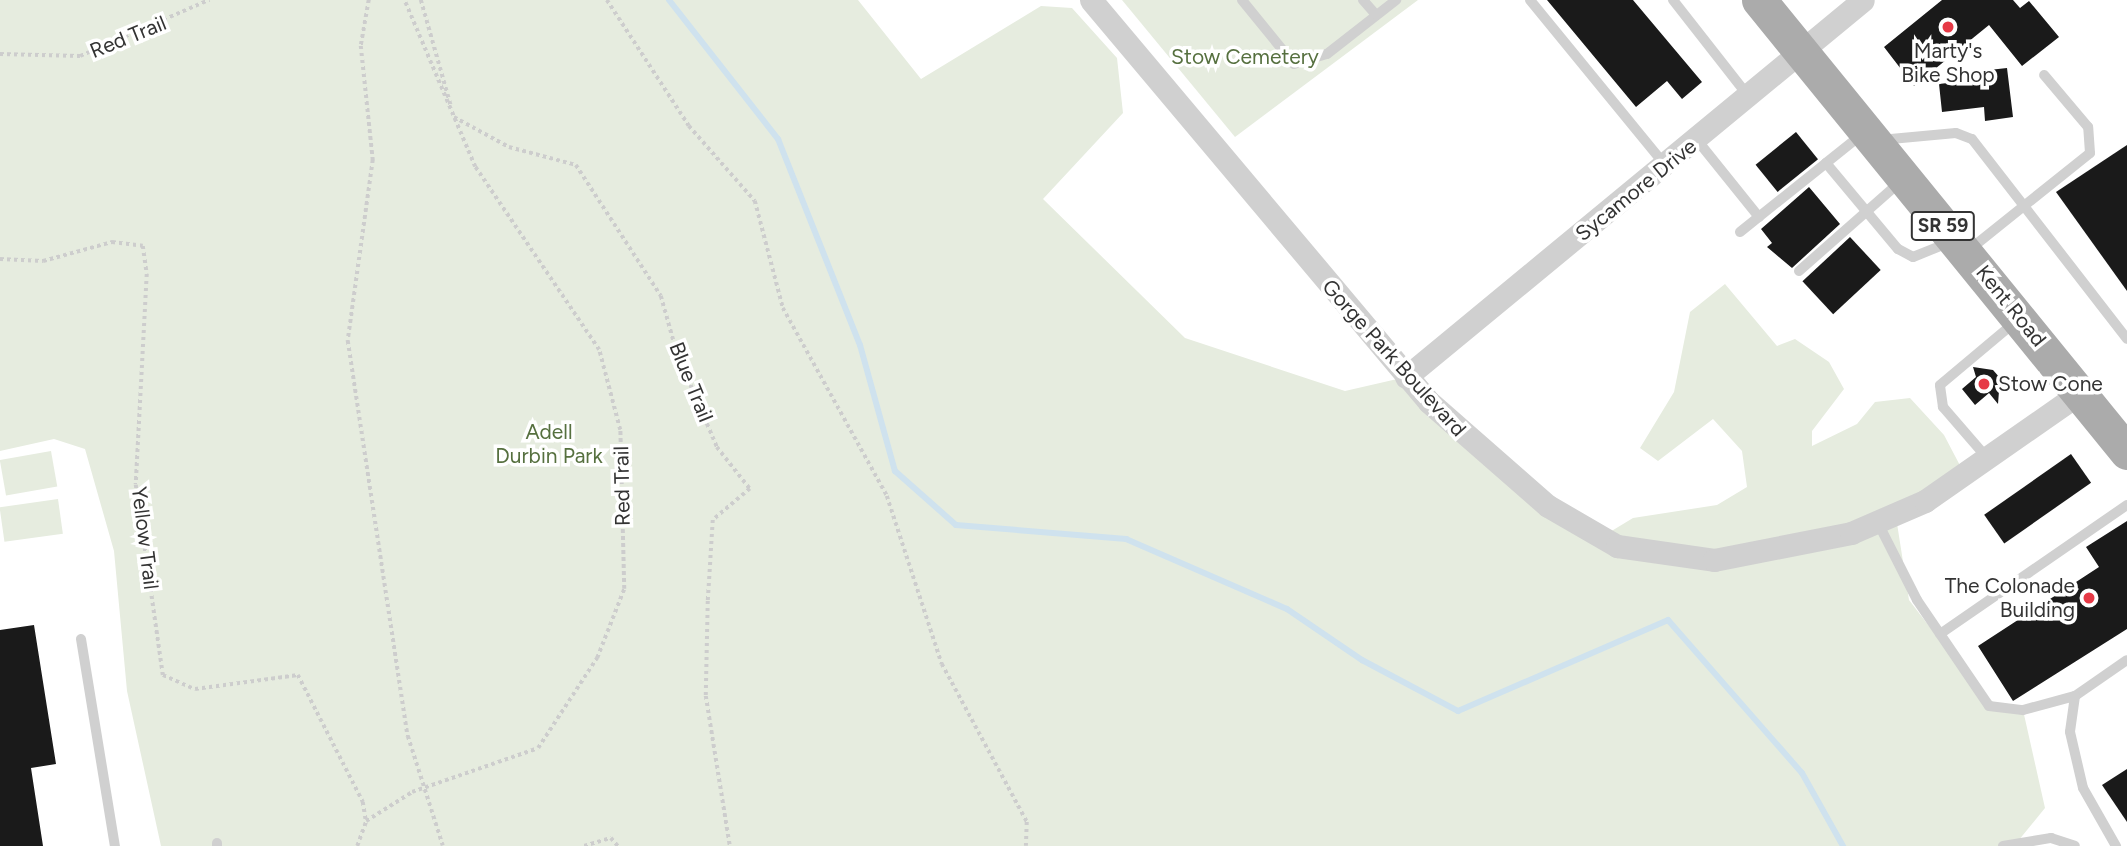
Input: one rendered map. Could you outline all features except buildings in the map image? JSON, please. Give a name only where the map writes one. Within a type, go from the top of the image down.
[{"type":"main road","name":"Kent Road","points":[[1760,0],[2081,391],[2127,452]]},
{"type":"street","name":"Gorge Park Boulevard","points":[[1091,0],[1406,377],[1496,466],[1567,518],[1634,552],[1745,558],[1878,523],[1988,459],[2081,391]]},
{"type":"street","name":"Sycamore Drive","points":[[1406,377],[1697,141],[1863,0]]},
{"type":"lane","points":[[1242,0],[1294,64],[1327,54],[1396,0]]},
{"type":"lane","points":[[1363,0],[1376,15]]},
{"type":"lane","points":[[1530,0],[1666,166]]},
{"type":"lane","points":[[1673,0],[1749,97]]},
{"type":"lane","points":[[1826,163],[1867,212],[1913,257],[1961,245],[2025,205],[2090,153],[2092,141],[2045,75]]},
{"type":"lane","points":[[1740,232],[1826,163],[1870,136],[1964,136],[2025,205],[2127,339]]},
{"type":"lane","points":[[1697,141],[1759,217]]},
{"type":"lane","points":[[1799,271],[1905,178]]},
{"type":"lane","points":[[1988,459],[1943,407],[1940,385],[2020,318]]},
{"type":"lane","points":[[1940,634],[2127,505]]},
{"type":"lane","points":[[1878,523],[1940,634],[1989,706],[2023,710],[2075,695],[2127,660]]},
{"type":"lane","points":[[81,639],[115,846]]},
{"type":"lane","points":[[2075,695],[2070,733],[2083,788],[2116,846]]},
{"type":"lane","points":[[2003,846],[2051,838],[2075,846]]},
{"type":"path","name":"Red Trail","points":[[0,54],[80,56],[209,0]]},
{"type":"path","points":[[369,0],[361,46],[373,160],[348,341],[408,736],[443,846]]},
{"type":"path","name":"Red Trail","points":[[366,821],[424,788],[538,748],[597,658],[624,589],[620,430],[599,350],[475,167],[404,0]]},
{"type":"path","points":[[421,0],[454,117]]},
{"type":"path","points":[[607,1],[689,126],[755,201],[783,308],[887,496],[942,664],[1027,822],[1027,846]]},
{"type":"path","name":"Blue Trail","points":[[454,117],[509,147],[576,165],[662,296],[677,354],[717,447],[750,489],[713,520],[708,601],[706,696],[730,846]]},
{"type":"path","name":"Yellow Trail","points":[[0,258],[43,261],[112,242],[143,246],[147,274],[136,485],[163,675],[195,689],[298,676],[363,802],[366,821]]},
{"type":"path","points":[[357,846],[366,821]]},
{"type":"path","points":[[584,846],[611,838],[618,846]]},
{"type":"green space","name":"Adell Durbin Park","points":[[0,0],[858,0],[921,79],[1041,6],[1072,8],[1117,58],[1123,113],[1043,199],[1185,338],[1345,391],[1406,377],[1600,538],[1633,518],[1717,505],[1747,487],[1742,451],[1713,419],[1658,461],[1640,448],[1674,392],[1690,312],[1725,284],[1777,346],[1795,339],[1829,362],[1844,389],[1812,431],[1812,446],[1857,424],[1875,402],[1910,398],[1944,435],[1965,475],[1896,517],[1909,600],[1978,690],[1997,705],[2023,710],[2045,808],[2014,846],[161,846],[127,691],[114,551],[85,449],[54,439],[0,451]]},
{"type":"green space","name":"Stow Cemetery","points":[[1122,0],[1418,0],[1235,137]]},
{"type":"green space","points":[[51,451],[57,486],[6,495],[0,460]]},
{"type":"green space","points":[[58,499],[63,534],[4,542],[0,507]]},
{"type":"waterway","points":[[669,0],[778,139],[860,345],[895,471],[956,525],[1126,539],[1287,609],[1362,660],[1458,711],[1668,620],[1802,773],[1843,846]]},
{"type":"place","name":"Marty's Bike Shop","points":[[1948,27]]},
{"type":"place","name":"Stow Cone","points":[[1984,384]]},
{"type":"place","name":"The Colonade Building","points":[[2089,598]]}]
